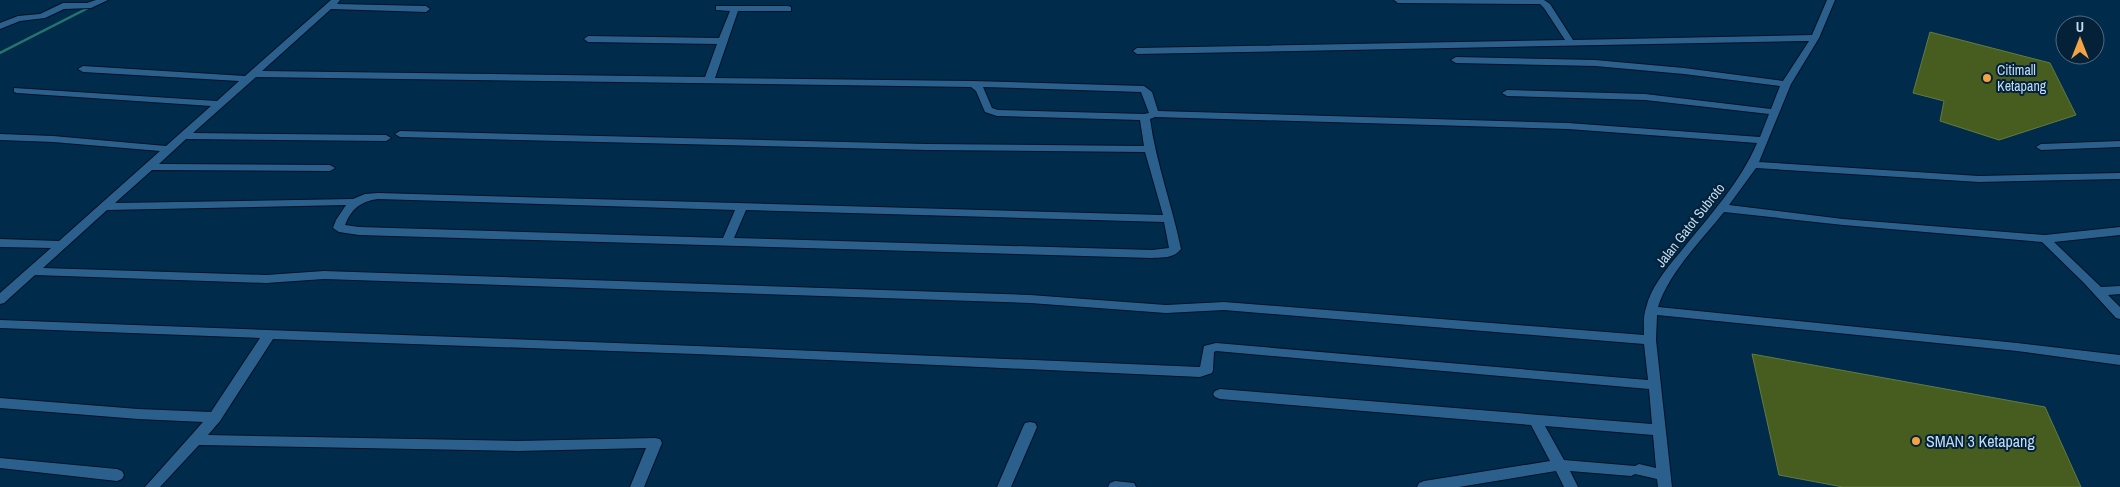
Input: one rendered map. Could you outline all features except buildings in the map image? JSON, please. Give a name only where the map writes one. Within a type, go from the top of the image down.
[{"type":"street","points":[[0,26],[18,19],[42,16],[65,5],[88,6],[104,0]]},
{"type":"street","points":[[1398,0],[1542,2],[1548,6],[1571,43]]},
{"type":"street","name":"Jalan Gatot Subroto","points":[[1665,481],[1650,340],[1651,310],[1656,295],[1669,274],[1722,208],[1753,165],[1786,84],[1815,38],[1831,0]]},
{"type":"street","points":[[0,300],[332,3],[426,9]]},
{"type":"street","points":[[719,8],[788,9]]},
{"type":"street","points":[[709,81],[735,8]]},
{"type":"street","points":[[1137,51],[1815,38]]},
{"type":"street","points":[[588,39],[722,41]]},
{"type":"street","points":[[1456,60],[1595,63],[1684,71],[1786,84]]},
{"type":"street","points":[[83,69],[249,76],[972,84],[1144,89],[1147,92],[1150,116],[1149,148],[1169,219],[1175,250],[1164,254],[728,240],[359,231],[339,228],[344,216],[356,202],[362,198],[378,196],[1169,219]]},
{"type":"street","points":[[972,84],[980,89],[988,110],[997,113],[1568,126],[1762,140]]},
{"type":"street","points":[[17,90],[218,104]]},
{"type":"street","points":[[1506,93],[1645,97],[1775,112]]},
{"type":"street","points":[[400,134],[927,147],[1149,148]]},
{"type":"street","points":[[183,136],[386,138]]},
{"type":"street","points":[[0,137],[53,139],[168,149]]},
{"type":"street","points":[[2041,147],[2120,144]]},
{"type":"street","points":[[1753,165],[1979,179],[2120,176]]},
{"type":"street","points":[[148,167],[330,168]]},
{"type":"street","points":[[103,207],[356,202]]},
{"type":"street","points":[[728,240],[741,208]]},
{"type":"street","points":[[1722,208],[2045,239],[2120,231]]},
{"type":"street","points":[[2045,239],[2120,315]]},
{"type":"street","points":[[0,243],[62,245]]},
{"type":"street","points":[[33,271],[239,278],[324,275],[1020,299],[1166,309],[1224,306],[1530,328],[1650,340]]},
{"type":"street","points":[[2099,292],[2120,290]]},
{"type":"street","points":[[1651,310],[2017,347],[2120,360]]},
{"type":"street","points":[[0,324],[270,333],[1200,372],[1207,370],[1208,349],[1216,347],[1655,385]]},
{"type":"street","points":[[152,487],[215,417],[270,333]]},
{"type":"street","points":[[1220,394],[1659,430]]},
{"type":"street","points":[[0,403],[138,414],[215,417]]},
{"type":"street","points":[[1535,419],[1571,487]]},
{"type":"street","points":[[1004,487],[1030,427]]},
{"type":"street","points":[[196,440],[517,446],[655,443],[637,487]]},
{"type":"street","points":[[0,463],[117,475]]},
{"type":"street","points":[[1424,487],[1559,466],[1635,470],[1665,481]]},
{"type":"street","points":[[1115,487],[1129,487]]},
{"type":"waterway","points":[[0,53],[90,7]]},
{"type":"place","name":"Citimall Ketapang","points":[[1987,78]]},
{"type":"place","name":"SMAN 3 Ketapang","points":[[1916,441]]}]
